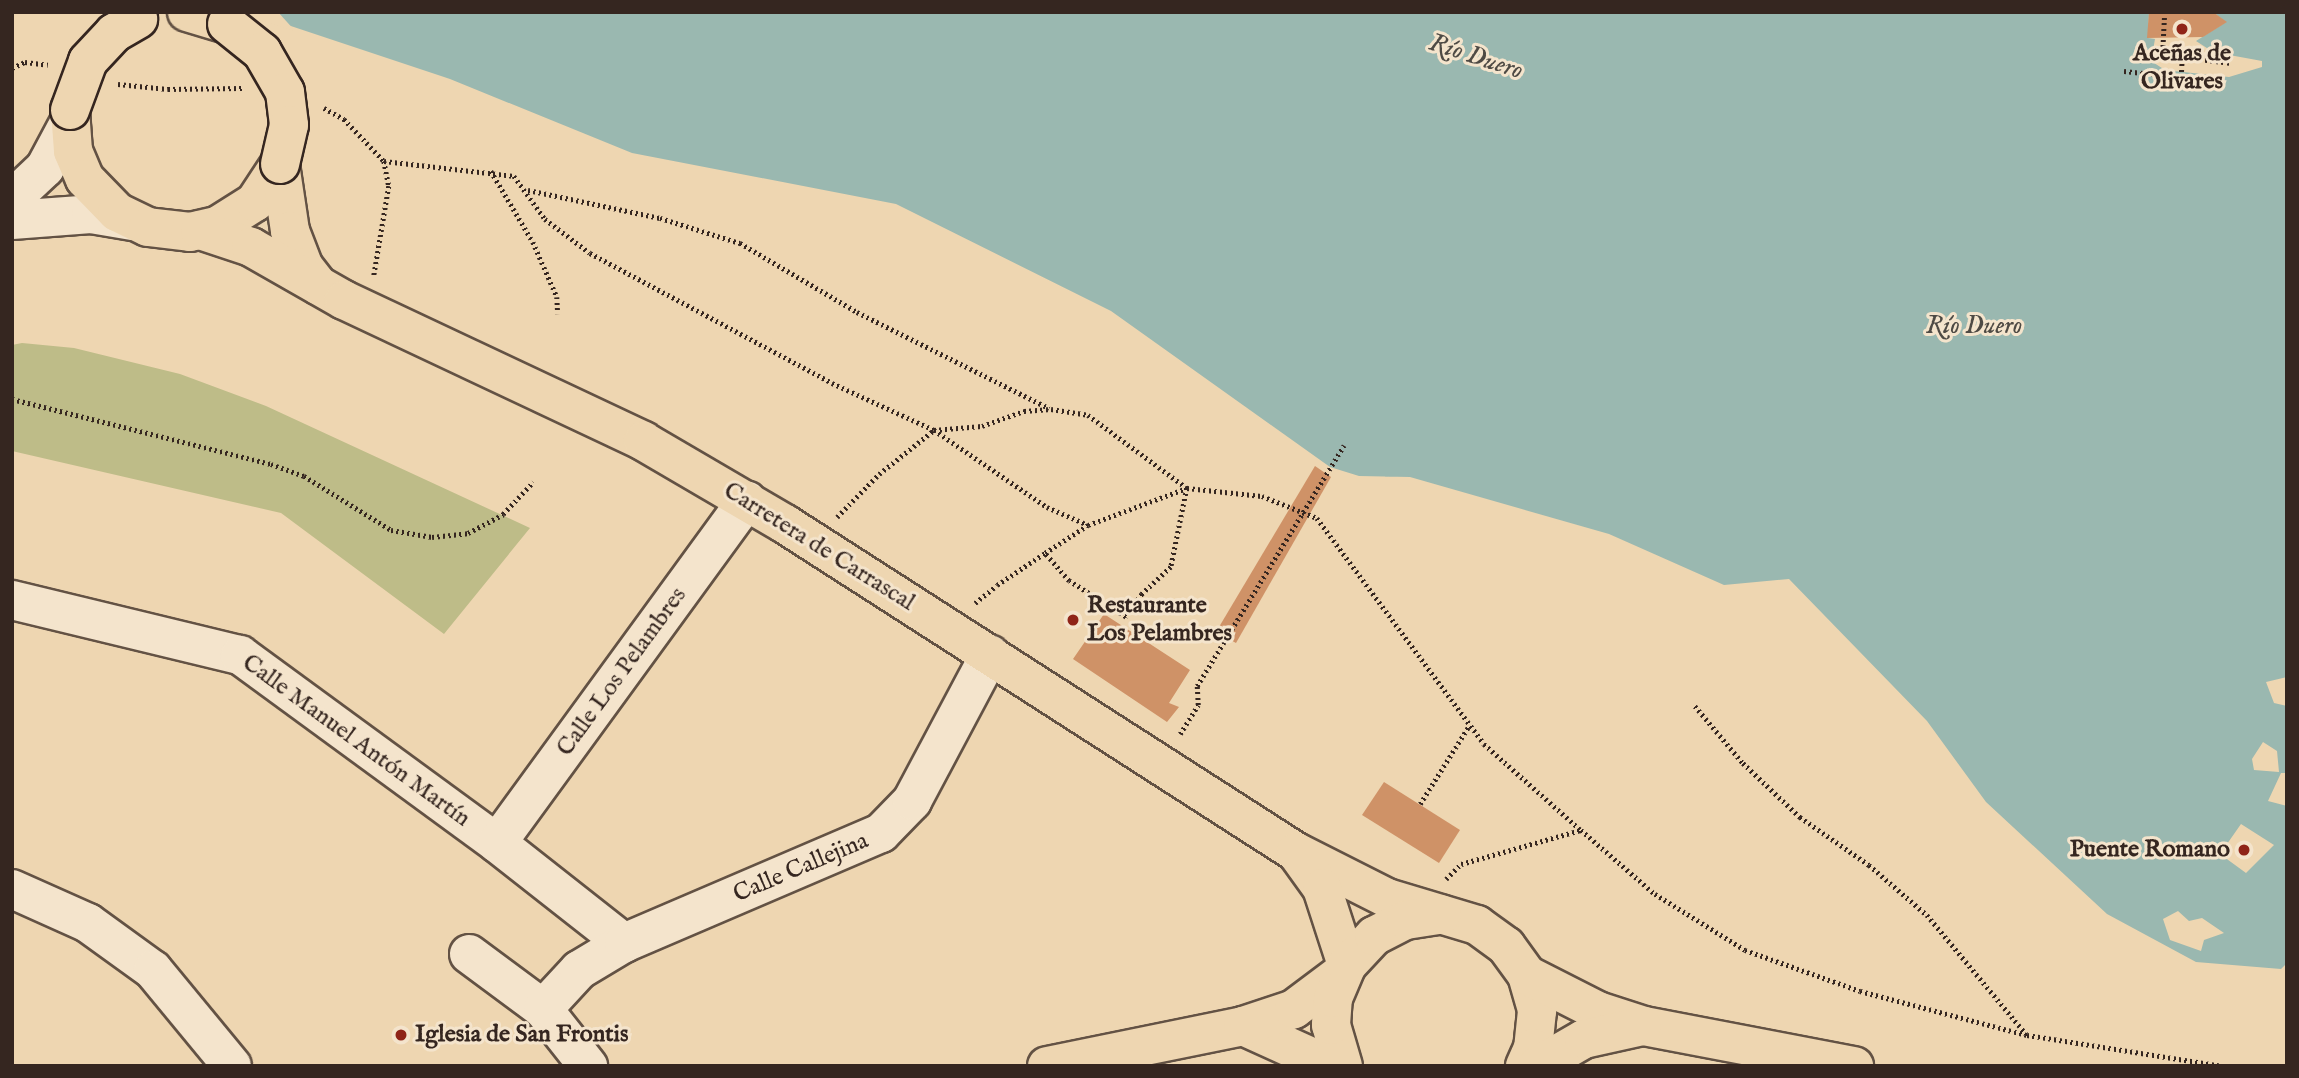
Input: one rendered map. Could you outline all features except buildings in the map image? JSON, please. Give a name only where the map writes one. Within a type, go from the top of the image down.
[{"type":"main road","points":[[187,12],[222,18],[262,52],[285,92],[289,125],[280,164],[290,232],[304,267],[318,285]]},
{"type":"main road","points":[[148,14],[114,33],[88,61],[69,117],[73,151],[85,179],[105,202],[132,221],[162,230],[200,230],[246,209],[280,164]]},
{"type":"main road","name":"Carretera de Carrascal","points":[[200,230],[251,247],[318,285],[600,419],[747,500],[1296,852],[1387,898],[1445,897],[1506,946],[1527,975]]},
{"type":"main road","name":"Carretera de Carrascal","points":[[1296,852],[1322,888],[1344,969]]},
{"type":"main road","points":[[1047,1066],[1243,1026],[1294,1009],[1344,969],[1374,936],[1445,897]]},
{"type":"main road","points":[[1343,1066],[1331,1025],[1333,998],[1344,969]]},
{"type":"main road","points":[[1527,975],[1598,1012],[1644,1026],[1854,1066]]},
{"type":"main road","points":[[1525,1066],[1533,1048],[1537,1011],[1527,975]]},
{"type":"main road","points":[[1243,1026],[1331,1066]]},
{"type":"main road","points":[[1537,1066],[1584,1039],[1644,1026]]},
{"type":"street","points":[[12,199],[45,168],[69,117]]},
{"type":"street","points":[[12,220],[91,214],[132,221]]},
{"type":"street","name":"Calle Los Pelambres","points":[[497,844],[747,500]]},
{"type":"street","name":"Calle Manuel Antón Martín","points":[[12,600],[240,655],[497,844],[624,943]]},
{"type":"street","name":"Calle Callejina","points":[[543,1009],[579,970],[624,943],[881,834],[912,801],[990,654]]},
{"type":"street","points":[[12,889],[88,923],[153,970],[232,1066]]},
{"type":"street","points":[[469,954],[543,1009],[588,1066]]},
{"type":"path","points":[[2165,12],[2164,52],[2182,58],[2232,62]]},
{"type":"path","points":[[2124,71],[2181,77],[2182,58]]},
{"type":"path","points":[[384,161],[491,170],[514,176],[527,190],[545,219],[590,253],[832,383],[934,430],[1047,507],[1088,525]]},
{"type":"path","points":[[491,170],[533,242],[557,297],[558,314]]},
{"type":"path","points":[[527,190],[660,218],[740,243],[857,312],[1051,409]]},
{"type":"path","points":[[12,399],[271,464],[304,476],[391,530],[418,534],[468,533],[503,514],[533,482]]},
{"type":"path","points":[[832,523],[879,474],[934,430],[982,426],[1024,411],[1051,409],[1088,415],[1187,488]]},
{"type":"path","points":[[1174,743],[1198,705],[1196,686],[1344,445]]},
{"type":"path","points":[[1045,553],[1069,581],[1126,617],[1142,594],[1171,567],[1187,488]]},
{"type":"path","points":[[953,630],[966,610],[1088,525],[1187,488],[1262,496],[1317,517],[1351,558],[1469,726],[1581,830],[1655,894],[1745,950],[1860,991],[2027,1035],[2222,1066]]},
{"type":"path","points":[[1695,706],[1743,763],[1800,817],[1869,865],[1927,915],[2027,1035]]},
{"type":"path","points":[[1420,804],[1469,726]]},
{"type":"path","points":[[1445,897],[1461,864],[1581,830]]},
{"type":"shaded area","points":[[22,343],[74,348],[180,374],[266,406],[530,528],[444,634],[281,513],[12,451],[12,345]]},
{"type":"water","name":"Río Duero","points":[[249,12],[2149,12],[2148,38],[2155,39],[2151,61],[2165,70],[2229,77],[2262,67],[2262,61],[2213,52],[2196,41],[2226,22],[2213,12],[2287,12],[2287,677],[2266,682],[2274,703],[2287,706],[2287,773],[2281,773],[2268,801],[2287,806],[2287,963],[2281,969],[2196,962],[2107,914],[1986,802],[1927,721],[1789,579],[1724,585],[1609,534],[1410,477],[1359,476],[1330,467],[1111,311],[896,204],[632,153],[450,79]],"holes":[[[2263,742],[2277,751],[2279,772],[2254,770],[2252,759]],[[2241,824],[2274,845],[2246,873],[2220,854]],[[2178,911],[2189,921],[2202,918],[2224,933],[2204,940],[2201,951],[2170,940],[2163,919]]]},
{"type":"pier","points":[[245,12],[278,12],[296,32],[248,16]]},
{"type":"place","name":"Aceñas de Olivares","points":[[2182,29]]},
{"type":"place","name":"Restaurante Los Pelambres","points":[[1073,620]]},
{"type":"place","name":"Puente Romano","points":[[2244,850]]},
{"type":"place","name":"Iglesia de San Frontis","points":[[401,1035]]}]
